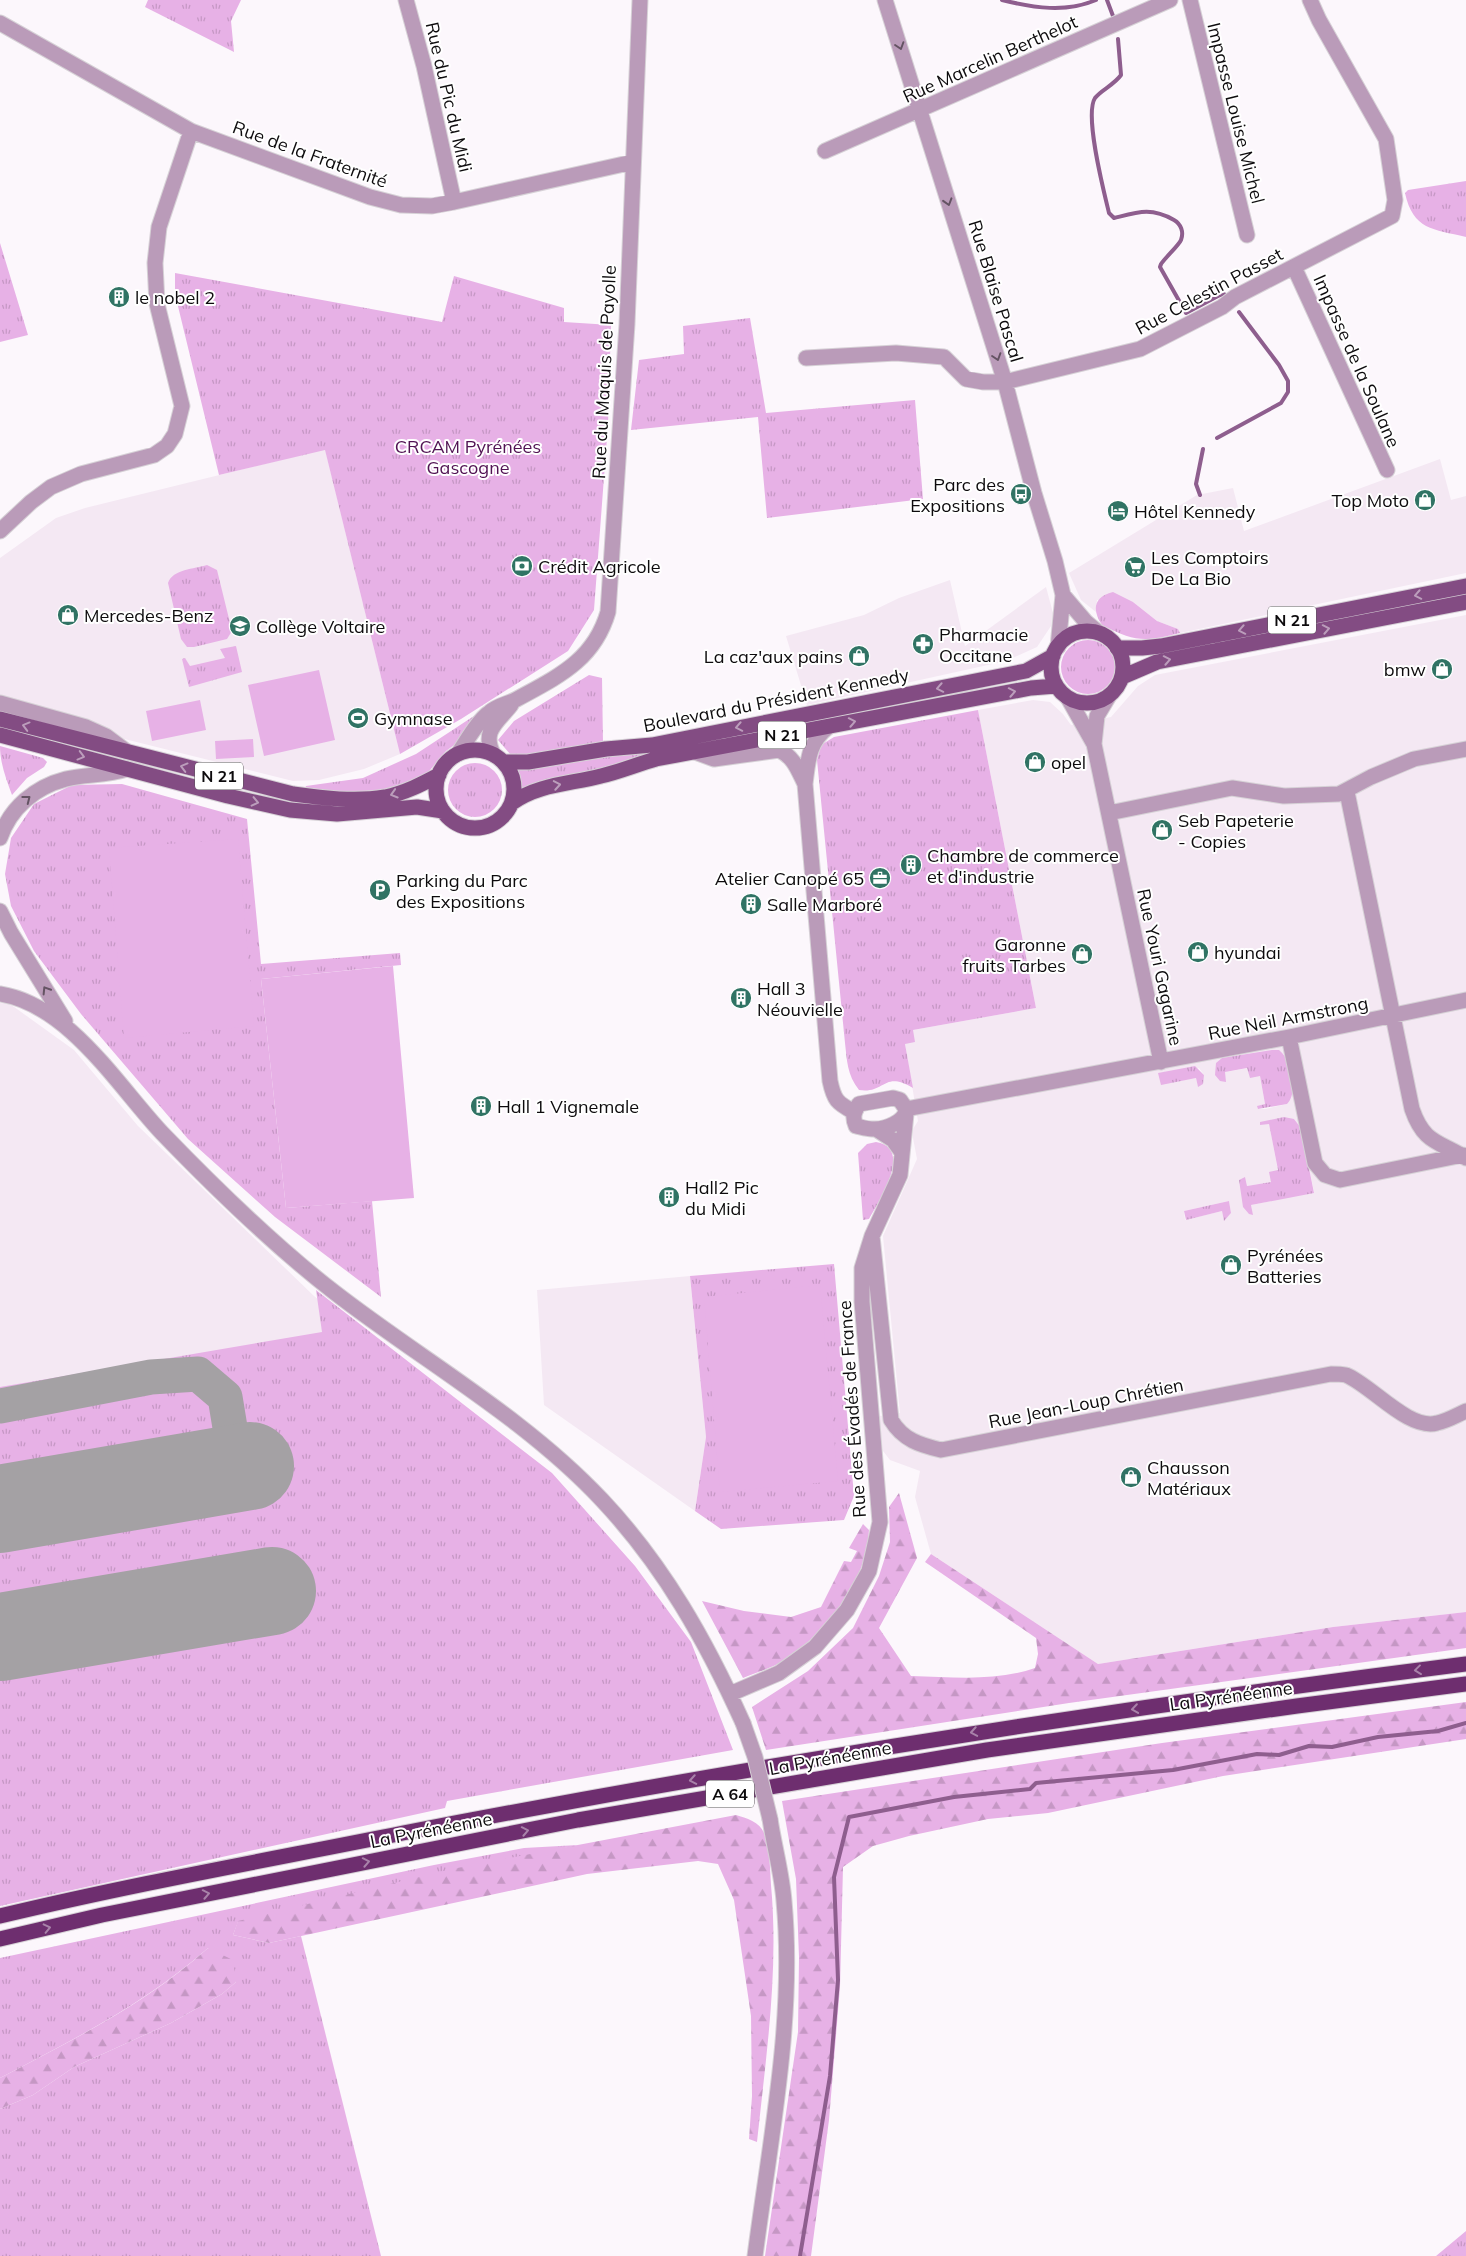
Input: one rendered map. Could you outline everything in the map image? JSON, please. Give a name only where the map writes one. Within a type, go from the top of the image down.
[{"type":"highway","name":"La Pyrénéenne","points":[[0,1916],[86,1895],[585,1798],[983,1730],[1466,1664]]},
{"type":"highway","name":"La Pyrénéenne","points":[[0,1939],[111,1913],[578,1820],[987,1750],[1466,1684]]},
{"type":"main road","name":"N 21","points":[[1117,648],[1161,646],[1466,586]]},
{"type":"main road","name":"N 21","points":[[1122,677],[1157,662],[1466,602]]},
{"type":"main road","points":[[1087,631],[1099,633],[1109,639],[1117,648],[1122,657],[1122,677],[1117,688],[1108,696],[1098,702],[1082,703],[1068,698],[1056,686],[1052,676],[1056,651],[1066,639],[1087,631]]},
{"type":"main road","name":"Boulevard du Président Kennedy","points":[[498,758],[528,762],[606,749],[652,745],[1026,671],[1056,651]]},
{"type":"main road","name":"Boulevard du Président Kennedy","points":[[512,803],[522,795],[536,790],[584,780],[656,760],[1031,688],[1056,686]]},
{"type":"main road","name":"N 21","points":[[0,719],[293,794],[336,799],[386,796],[412,788],[439,775]]},
{"type":"main road","name":"N 21","points":[[0,735],[228,796],[290,810],[337,814],[417,807],[443,811]]},
{"type":"main road","points":[[479,750],[498,758],[512,777],[514,788],[512,803],[499,820],[488,826],[476,828],[463,826],[452,820],[443,811],[438,800],[436,787],[439,775],[446,764],[458,754],[479,750]]},
{"type":"street","name":"Rue du Pic du Midi","points":[[406,0],[424,66],[454,202]]},
{"type":"street","name":"Rue du Maquis de Payolle","points":[[458,754],[484,716],[555,677],[582,658],[596,643],[603,630],[608,612],[627,324],[640,0]]},
{"type":"street","name":"Rue Blaise Pascal","points":[[885,0],[1005,382],[1063,595],[1056,651]]},
{"type":"street","name":"Rue Marcelin Berthelot","points":[[825,151],[1170,0]]},
{"type":"street","name":"Impasse Louise Michel","points":[[1190,0],[1247,235]]},
{"type":"street","name":"Rue Celestin Passet","points":[[806,358],[896,353],[944,357],[966,379],[984,382],[1005,382],[1140,349],[1392,216],[1395,200],[1386,139],[1319,20],[1310,0]]},
{"type":"street","name":"Rue de la Fraternité","points":[[0,23],[191,132],[378,199],[401,205],[432,206],[454,202],[633,162]]},
{"type":"street","points":[[0,531],[31,502],[51,487],[81,474],[154,455],[167,446],[175,434],[182,406],[157,304],[154,263],[159,226],[191,132]]},
{"type":"street","name":"Impasse de la Soulane","points":[[1294,267],[1387,470]]},
{"type":"street","name":"Rue Blaise Pascal","points":[[1063,595],[1086,622],[1099,633]]},
{"type":"street","name":"Rue Youri Gagarine","points":[[1094,744],[1097,716],[1108,696]]},
{"type":"street","name":"Rue Youri Gagarine","points":[[876,1129],[901,1121],[906,1111],[1161,1062],[1094,744],[1068,698]]},
{"type":"street","name":"Rue du Maquis de Payolle","points":[[498,758],[490,744],[493,724],[515,700]]},
{"type":"street","points":[[0,703],[86,727],[106,736],[126,751]]},
{"type":"street","points":[[828,727],[818,735],[811,747],[805,784],[830,1081],[834,1097],[841,1105],[854,1112]]},
{"type":"street","points":[[1109,813],[1232,788],[1284,796],[1339,794],[1347,792],[1370,778],[1414,759],[1466,749]]},
{"type":"street","points":[[695,752],[714,759],[779,750],[794,762],[805,784]]},
{"type":"street","points":[[0,838],[22,802],[43,787],[67,779],[110,774],[127,769]]},
{"type":"street","name":"Rue Neil Armstrong","points":[[1347,792],[1392,1016]]},
{"type":"street","points":[[0,912],[11,934],[71,1031]]},
{"type":"street","points":[[0,994],[12,996],[48,1013],[71,1031],[105,1066],[137,1106],[200,1173],[292,1257],[346,1301],[524,1429],[563,1461],[601,1499],[646,1551],[671,1586],[696,1627],[730,1694],[755,1756],[770,1819],[784,1901],[786,1969],[783,2037],[755,2256]]},
{"type":"street","name":"Rue Neil Armstrong","points":[[1161,1062],[1466,1000]]},
{"type":"street","points":[[1392,1016],[1412,1110],[1417,1122],[1424,1134],[1440,1146],[1465,1156]]},
{"type":"street","points":[[1289,1037],[1315,1163],[1324,1175],[1340,1180],[1465,1156]]},
{"type":"street","points":[[901,1151],[892,1140],[876,1129],[856,1126],[853,1120],[854,1112],[859,1104],[894,1098],[900,1100],[906,1111]]},
{"type":"street","name":"Rue des Évadés de France","points":[[730,1694],[779,1673],[815,1647],[847,1610],[869,1571],[880,1522],[862,1302],[862,1268],[872,1236],[900,1175],[903,1161],[901,1151],[906,1111]]},
{"type":"street","name":"Rue Jean-Loup Chrétien","points":[[872,1236],[891,1420],[903,1436],[920,1445],[941,1450],[1331,1374],[1344,1374],[1356,1380],[1404,1415],[1421,1422],[1436,1424],[1466,1411]]},
{"type":"shaded area","name":"Collège Voltaire","points":[[325,449],[400,754],[364,769],[319,780],[293,781],[0,708],[0,558],[56,518],[85,508]]},
{"type":"shaded area","points":[[1440,459],[1451,500],[1466,496],[1466,573],[1180,633],[1178,629],[1157,621],[1133,602],[1097,600],[1096,612],[1081,600],[1069,573],[1197,495],[1233,488],[1244,531]]},
{"type":"shaded area","points":[[950,580],[965,646],[1046,587],[1053,613],[1051,626],[1037,647],[1006,661],[807,705],[786,636],[864,615],[899,598]]},
{"type":"shaded area","points":[[1466,615],[1466,1612],[1333,1627],[1098,1664],[931,1554],[915,1497],[920,1471],[890,1460],[883,1451],[879,1416],[900,1413],[883,1236],[917,1159],[913,1129],[918,1121],[905,1044],[913,1030],[1036,1008],[978,710],[1033,700],[1050,702],[1063,714],[1071,725],[1111,717],[1138,686],[1155,675]],"holes":[[[1287,1058],[1287,1104],[1258,1109],[1265,1104],[1260,1076],[1248,1068],[1225,1072]],[[1199,1068],[1204,1075],[1198,1086],[1196,1078],[1161,1084]],[[1294,1119],[1301,1128],[1314,1192],[1251,1205],[1252,1215],[1245,1177],[1247,1186],[1271,1182],[1278,1171],[1269,1123]],[[1229,1201],[1231,1213],[1224,1220],[1222,1211],[1185,1220],[1184,1211]]]},
{"type":"shaded area","points":[[0,1003],[10,1004],[74,1050],[138,1126],[314,1296],[502,1449],[0,1820]]},
{"type":"shaded area","points":[[690,1276],[706,1437],[695,1511],[544,1405],[537,1290]]},
{"type":"green space","points":[[148,0],[241,0],[231,21],[234,52],[145,7]]},
{"type":"green space","points":[[1466,181],[1466,237],[1426,226],[1413,214],[1405,193],[1408,190]]},
{"type":"green space","points":[[0,243],[28,335],[0,342]]},
{"type":"green space","name":"CRCAM Pyrénées Gascogne","points":[[175,273],[442,322],[454,276],[564,308],[564,322],[611,325],[608,424],[594,610],[568,651],[461,719],[400,754],[325,450],[219,475],[175,294]]},
{"type":"green space","points":[[750,318],[766,413],[915,400],[923,499],[767,518],[758,417],[631,430],[639,360],[684,354],[683,326]]},
{"type":"green space","points":[[207,565],[217,570],[232,631],[227,639],[187,647],[181,639],[168,583],[179,572]]},
{"type":"green space","points":[[1113,592],[1133,602],[1157,621],[1178,629],[1180,633],[1158,638],[1140,639],[1123,635],[1102,625],[1097,614],[1096,605],[1101,597]]},
{"type":"green space","points":[[1088,640],[1098,642],[1107,648],[1113,657],[1115,667],[1113,677],[1107,686],[1098,692],[1088,694],[1078,692],[1069,686],[1063,677],[1061,667],[1063,657],[1069,648],[1078,642]]},
{"type":"green space","points":[[236,646],[242,672],[189,687],[182,659],[185,658],[190,666],[225,658],[220,649]]},
{"type":"green space","points":[[319,670],[335,740],[264,756],[248,685]]},
{"type":"green space","points":[[589,675],[602,678],[603,743],[546,755],[510,754],[498,740],[514,721]]},
{"type":"green space","points":[[200,700],[206,730],[152,741],[146,711]]},
{"type":"green space","points":[[978,710],[1036,1008],[913,1030],[915,1042],[905,1044],[913,1088],[896,1081],[875,1089],[859,1090],[850,1073],[846,1055],[817,760],[821,745],[834,737]]},
{"type":"green space","points":[[480,712],[457,743],[446,751],[426,775],[385,790],[346,792],[304,790],[306,786],[363,778],[416,754]]},
{"type":"green space","points":[[253,739],[254,757],[216,759],[215,741]]},
{"type":"green space","points":[[0,746],[43,758],[47,762],[44,767],[27,778],[12,795],[2,765]]},
{"type":"green space","points":[[642,752],[642,757],[602,770],[520,790],[517,770],[601,756]]},
{"type":"green space","points":[[475,763],[485,765],[494,771],[500,780],[502,790],[500,800],[494,809],[485,815],[475,817],[465,815],[456,809],[450,800],[448,790],[450,780],[456,771],[465,765]]},
{"type":"green space","points":[[122,784],[247,819],[261,964],[400,953],[401,965],[261,979],[286,1208],[372,1201],[381,1297],[275,1217],[188,1139],[81,1014],[34,951],[11,906],[5,874],[11,838],[34,804],[72,785]]},
{"type":"green space","points":[[238,839],[254,1026],[124,1038],[109,848]]},
{"type":"green space","points":[[393,966],[414,1198],[286,1208],[261,979]]},
{"type":"green space","points":[[1279,1050],[1283,1054],[1290,1068],[1293,1084],[1291,1099],[1287,1104],[1258,1109],[1257,1106],[1265,1104],[1260,1076],[1250,1078],[1247,1068],[1225,1072],[1226,1082],[1220,1081],[1215,1075],[1216,1063],[1222,1058]]},
{"type":"green space","points":[[1195,1066],[1204,1075],[1203,1084],[1198,1087],[1196,1078],[1161,1085],[1158,1073]]},
{"type":"green space","points":[[1284,1117],[1294,1119],[1301,1128],[1314,1193],[1251,1205],[1253,1215],[1249,1214],[1243,1207],[1239,1180],[1245,1177],[1247,1186],[1271,1182],[1269,1172],[1278,1170],[1269,1124],[1260,1125],[1260,1122]]},
{"type":"green space","points":[[876,1142],[887,1146],[892,1154],[891,1176],[869,1219],[863,1220],[858,1153],[867,1144]]},
{"type":"green space","points":[[1229,1201],[1231,1213],[1224,1221],[1222,1211],[1186,1220],[1184,1211]]},
{"type":"green space","points":[[834,1264],[854,1496],[844,1520],[721,1529],[695,1511],[706,1437],[690,1276]]},
{"type":"green space","points":[[820,1285],[838,1481],[720,1492],[704,1297]]},
{"type":"green space","points":[[316,1290],[552,1473],[635,1566],[691,1642],[733,1750],[447,1801],[445,1808],[0,1906],[0,1387],[322,1332]]},
{"type":"green space","points":[[899,1493],[917,1558],[879,1628],[911,1676],[974,1678],[1005,1675],[1035,1668],[1038,1654],[1036,1638],[925,1562],[931,1554],[1098,1664],[1333,1627],[1466,1612],[1466,1648],[1069,1703],[766,1750],[752,1707],[808,1671],[853,1628],[879,1576],[890,1542],[889,1507]]},
{"type":"green space","points":[[863,1524],[869,1530],[867,1549],[861,1568],[853,1587],[830,1620],[801,1649],[785,1660],[743,1678],[702,1601],[744,1611],[791,1617],[821,1607],[844,1561],[851,1562],[857,1551],[849,1548]]},
{"type":"green space","points":[[1466,1702],[1466,1739],[1223,1776],[1048,1813],[988,1819],[909,1836],[873,1846],[843,1867],[840,1987],[829,2120],[811,2256],[765,2256],[798,2032],[799,1957],[796,1879],[782,1801],[1162,1743]]},
{"type":"green space","points":[[736,1815],[752,1821],[762,1829],[770,1865],[773,1917],[772,1981],[757,2142],[749,2139],[752,2096],[751,2016],[734,1900],[718,1864],[698,1861],[587,1874],[269,1943],[233,1935],[238,1921],[452,1869]]},
{"type":"green space","points":[[578,1845],[238,1922],[233,1935],[269,1943],[301,1936],[381,2256],[0,2256],[0,2109],[33,2095],[74,2067],[171,2023],[222,1994],[236,1982],[208,1948],[160,1986],[134,2003],[82,2035],[0,2078],[0,1958],[434,1865],[524,1848]]},
{"type":"green space","points":[[208,1948],[233,1960],[236,1982],[222,1994],[171,2023],[74,2067],[33,2095],[0,2109],[0,2078],[82,2035],[135,2003],[185,1968]]},
{"type":"green space","points":[[1466,2231],[1466,2256],[1436,2256]]},
{"type":"waterway","points":[[1002,0],[1050,8],[1073,7],[1096,0]]},
{"type":"waterway","points":[[1107,0],[1113,16]]},
{"type":"waterway","points":[[1118,39],[1121,75],[1095,98],[1092,107],[1093,136],[1109,213],[1114,218],[1144,212],[1158,213],[1174,220],[1178,224],[1182,231],[1181,240],[1160,267],[1186,313],[1220,295],[1224,294],[1225,296]]},
{"type":"waterway","points":[[1217,438],[1281,403],[1288,392],[1288,381],[1279,365],[1239,312]]},
{"type":"waterway","points":[[1200,495],[1196,484],[1203,449]]},
{"type":"waterway","points":[[800,2256],[830,2076],[838,1980],[834,1877],[849,1817],[954,1797],[1030,1789],[1036,1783],[1173,1770],[1257,1754],[1279,1755],[1309,1746],[1332,1747],[1378,1737],[1438,1731],[1466,1723]]},
{"type":"taxiway","points":[[0,1406],[151,1377],[198,1374],[225,1397],[235,1458]]},
{"type":"runway","points":[[0,1509],[250,1466]]},
{"type":"runway","points":[[0,1637],[272,1591]]},
{"type":"place","name":"le nobel 2","points":[[119,297]]},
{"type":"place","name":"Parc des Expositions","points":[[1021,494]]},
{"type":"place","name":"Top Moto","points":[[1425,500]]},
{"type":"place","name":"Hôtel Kennedy","points":[[1118,511]]},
{"type":"place","name":"Crédit Agricole","points":[[522,566]]},
{"type":"place","name":"Les Comptoirs De La Bio","points":[[1135,567]]},
{"type":"place","name":"Mercedes-Benz","points":[[68,615]]},
{"type":"place","name":"Collège Voltaire","points":[[240,626]]},
{"type":"place","name":"Pharmacie Occitane","points":[[923,644]]},
{"type":"place","name":"La caz'aux pains","points":[[859,656]]},
{"type":"place","name":"bmw","points":[[1442,669]]},
{"type":"place","name":"Gymnase","points":[[358,718]]},
{"type":"place","name":"opel","points":[[1035,762]]},
{"type":"place","name":"Seb Papeterie - Copies","points":[[1162,830]]},
{"type":"place","name":"Chambre de commerce et d'industrie","points":[[911,865]]},
{"type":"place","name":"Atelier Canopé 65","points":[[880,878]]},
{"type":"place","name":"Parking du Parc des Expositions","points":[[380,890]]},
{"type":"place","name":"Salle Marboré","points":[[751,904]]},
{"type":"place","name":"hyundai","points":[[1198,952]]},
{"type":"place","name":"Garonne fruits Tarbes","points":[[1082,954]]},
{"type":"place","name":"Hall 3 Néouvielle","points":[[741,998]]},
{"type":"place","name":"Hall 1 Vignemale","points":[[481,1106]]},
{"type":"place","name":"Hall2 Pic du Midi","points":[[669,1197]]},
{"type":"place","name":"Pyrénées Batteries","points":[[1231,1265]]},
{"type":"place","name":"Chausson Matériaux","points":[[1131,1477]]}]
